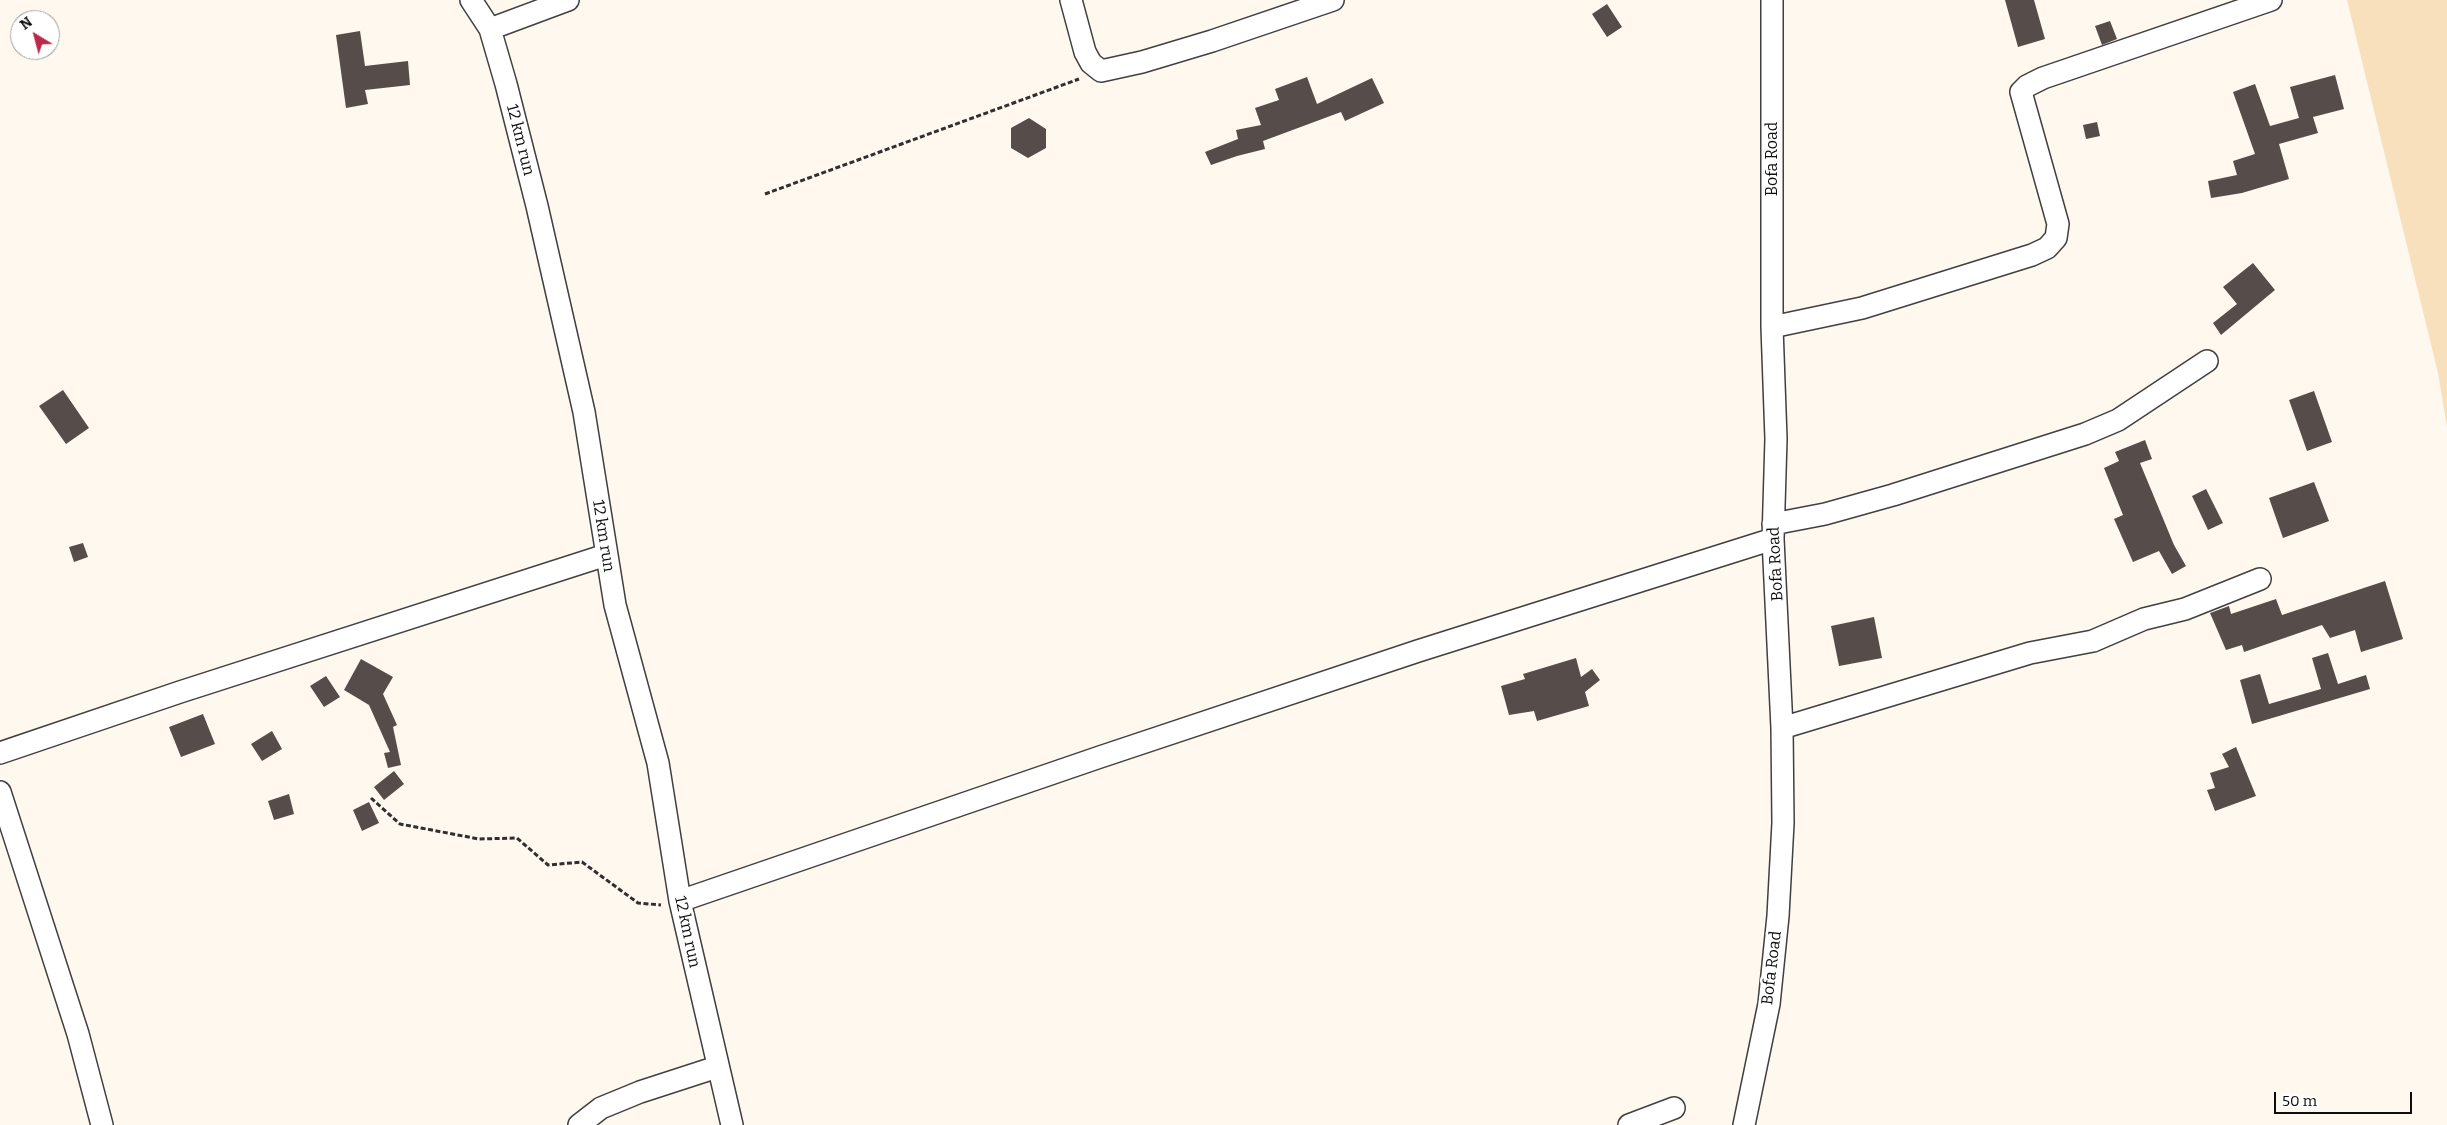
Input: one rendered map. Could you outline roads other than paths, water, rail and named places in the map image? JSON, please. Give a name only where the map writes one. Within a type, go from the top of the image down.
[{"type":"street","name":"12 km run","points":[[471,0],[490,29],[537,206],[582,402],[615,605],[658,763],[681,904],[717,1067],[732,1125]]},
{"type":"street","points":[[490,29],[568,0]]},
{"type":"street","points":[[1071,0],[1085,52],[1091,63],[1101,71],[1142,62],[1212,41],[1333,0]]},
{"type":"street","name":"Bofa Road","points":[[1744,1125],[1768,1004],[1778,916],[1782,823],[1782,728],[1773,531],[1776,438],[1772,327],[1772,0]]},
{"type":"street","points":[[1772,327],[1862,308],[2032,255],[2047,248],[2056,238],[2058,224],[2021,92],[2027,86],[2043,78],[2271,0]]},
{"type":"street","points":[[681,904],[1100,757],[1773,531],[2085,434],[2118,420],[2207,360]]},
{"type":"street","points":[[0,753],[180,692],[606,555]]},
{"type":"street","points":[[1782,728],[2030,653],[2093,641],[2144,619],[2185,609],[2260,579]]},
{"type":"street","points":[[0,792],[78,1034],[102,1125]]},
{"type":"street","points":[[579,1125],[601,1108],[640,1092],[717,1067]]},
{"type":"street","points":[[1629,1125],[1674,1108]]}]
